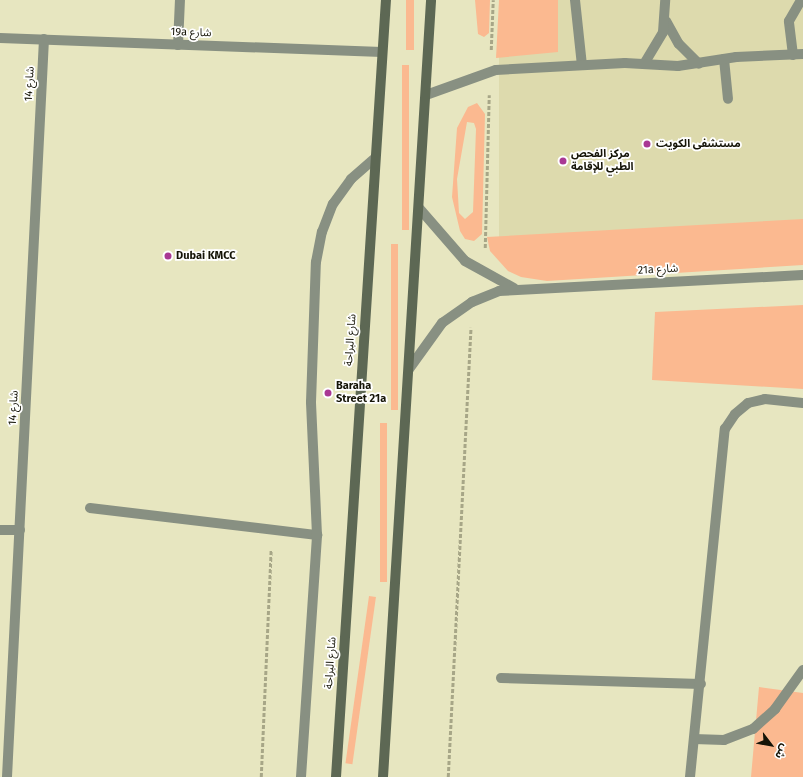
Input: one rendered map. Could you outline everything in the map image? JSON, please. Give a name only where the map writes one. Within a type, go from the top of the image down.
[{"type":"street","points":[[178,45],[180,0]]},
{"type":"street","name":"شارع البراحة","points":[[336,777],[374,159],[386,0]]},
{"type":"street","points":[[383,777],[410,369],[431,0]]},
{"type":"street","points":[[575,0],[582,65]]},
{"type":"street","points":[[644,64],[658,44],[666,21],[665,0]]},
{"type":"street","points":[[426,95],[490,72],[582,65],[699,64],[724,59],[798,54],[789,21],[801,0]]},
{"type":"street","points":[[666,21],[680,44],[699,64]]},
{"type":"street","name":"19a شارع","points":[[0,38],[382,52]]},
{"type":"street","name":"شارع 14","points":[[7,777],[4,764],[20,530],[44,39]]},
{"type":"street","points":[[724,59],[728,99]]},
{"type":"street","points":[[301,777],[317,535],[311,402],[316,262],[322,232],[333,204],[351,179],[374,159]]},
{"type":"street","name":"21a شارع","points":[[419,208],[447,245],[484,274],[514,288]]},
{"type":"street","name":"21a شارع","points":[[410,369],[442,323],[472,302],[514,288],[803,275]]},
{"type":"street","points":[[690,777],[701,684],[725,429],[735,414],[748,403],[765,399],[803,403]]},
{"type":"street","points":[[90,508],[317,535]]},
{"type":"street","points":[[0,530],[20,530]]},
{"type":"street","points":[[694,739],[724,740],[753,729],[775,709],[803,670]]},
{"type":"street","points":[[501,678],[701,684]]},
{"type":"path","points":[[484,274],[493,0]]},
{"type":"path","points":[[448,777],[472,302]]},
{"type":"path","points":[[261,777],[272,530]]},
{"type":"shaded area","points":[[406,0],[414,0],[414,50],[406,50]]},
{"type":"shaded area","points":[[475,0],[490,0],[489,33],[484,37],[478,34]]},
{"type":"shaded area","name":"مستشفى الكويت","points":[[499,0],[803,0],[803,237],[499,237]]},
{"type":"shaded area","points":[[499,0],[558,0],[558,52],[496,58]]},
{"type":"shaded area","points":[[402,65],[409,65],[409,230],[402,230]]},
{"type":"shaded area","points":[[477,103],[485,114],[482,234],[474,241],[465,239],[460,231],[452,197],[457,128],[468,107]],"holes":[[[467,122],[474,123],[476,129],[473,212],[465,219],[459,213],[457,179]]]},
{"type":"shaded area","points":[[803,219],[803,265],[547,281],[521,277],[508,271],[490,251],[487,237]]},
{"type":"shaded area","points":[[391,244],[398,244],[398,410],[391,410]]},
{"type":"shaded area","points":[[803,305],[803,389],[652,380],[655,312]]},
{"type":"shaded area","points":[[380,423],[387,423],[387,582],[380,582]]},
{"type":"shaded area","points":[[369,596],[376,597],[352,764],[345,763]]},
{"type":"shaded area","points":[[759,687],[803,693],[803,777],[751,777]]},
{"type":"place","name":"مستشفى الكويت","points":[[647,144]]},
{"type":"place","name":"مركز الفحص الطبي للإقامة","points":[[563,161]]},
{"type":"place","name":"Dubai KMCC","points":[[168,256]]},
{"type":"place","name":"Baraha Street 21a","points":[[328,393]]}]
